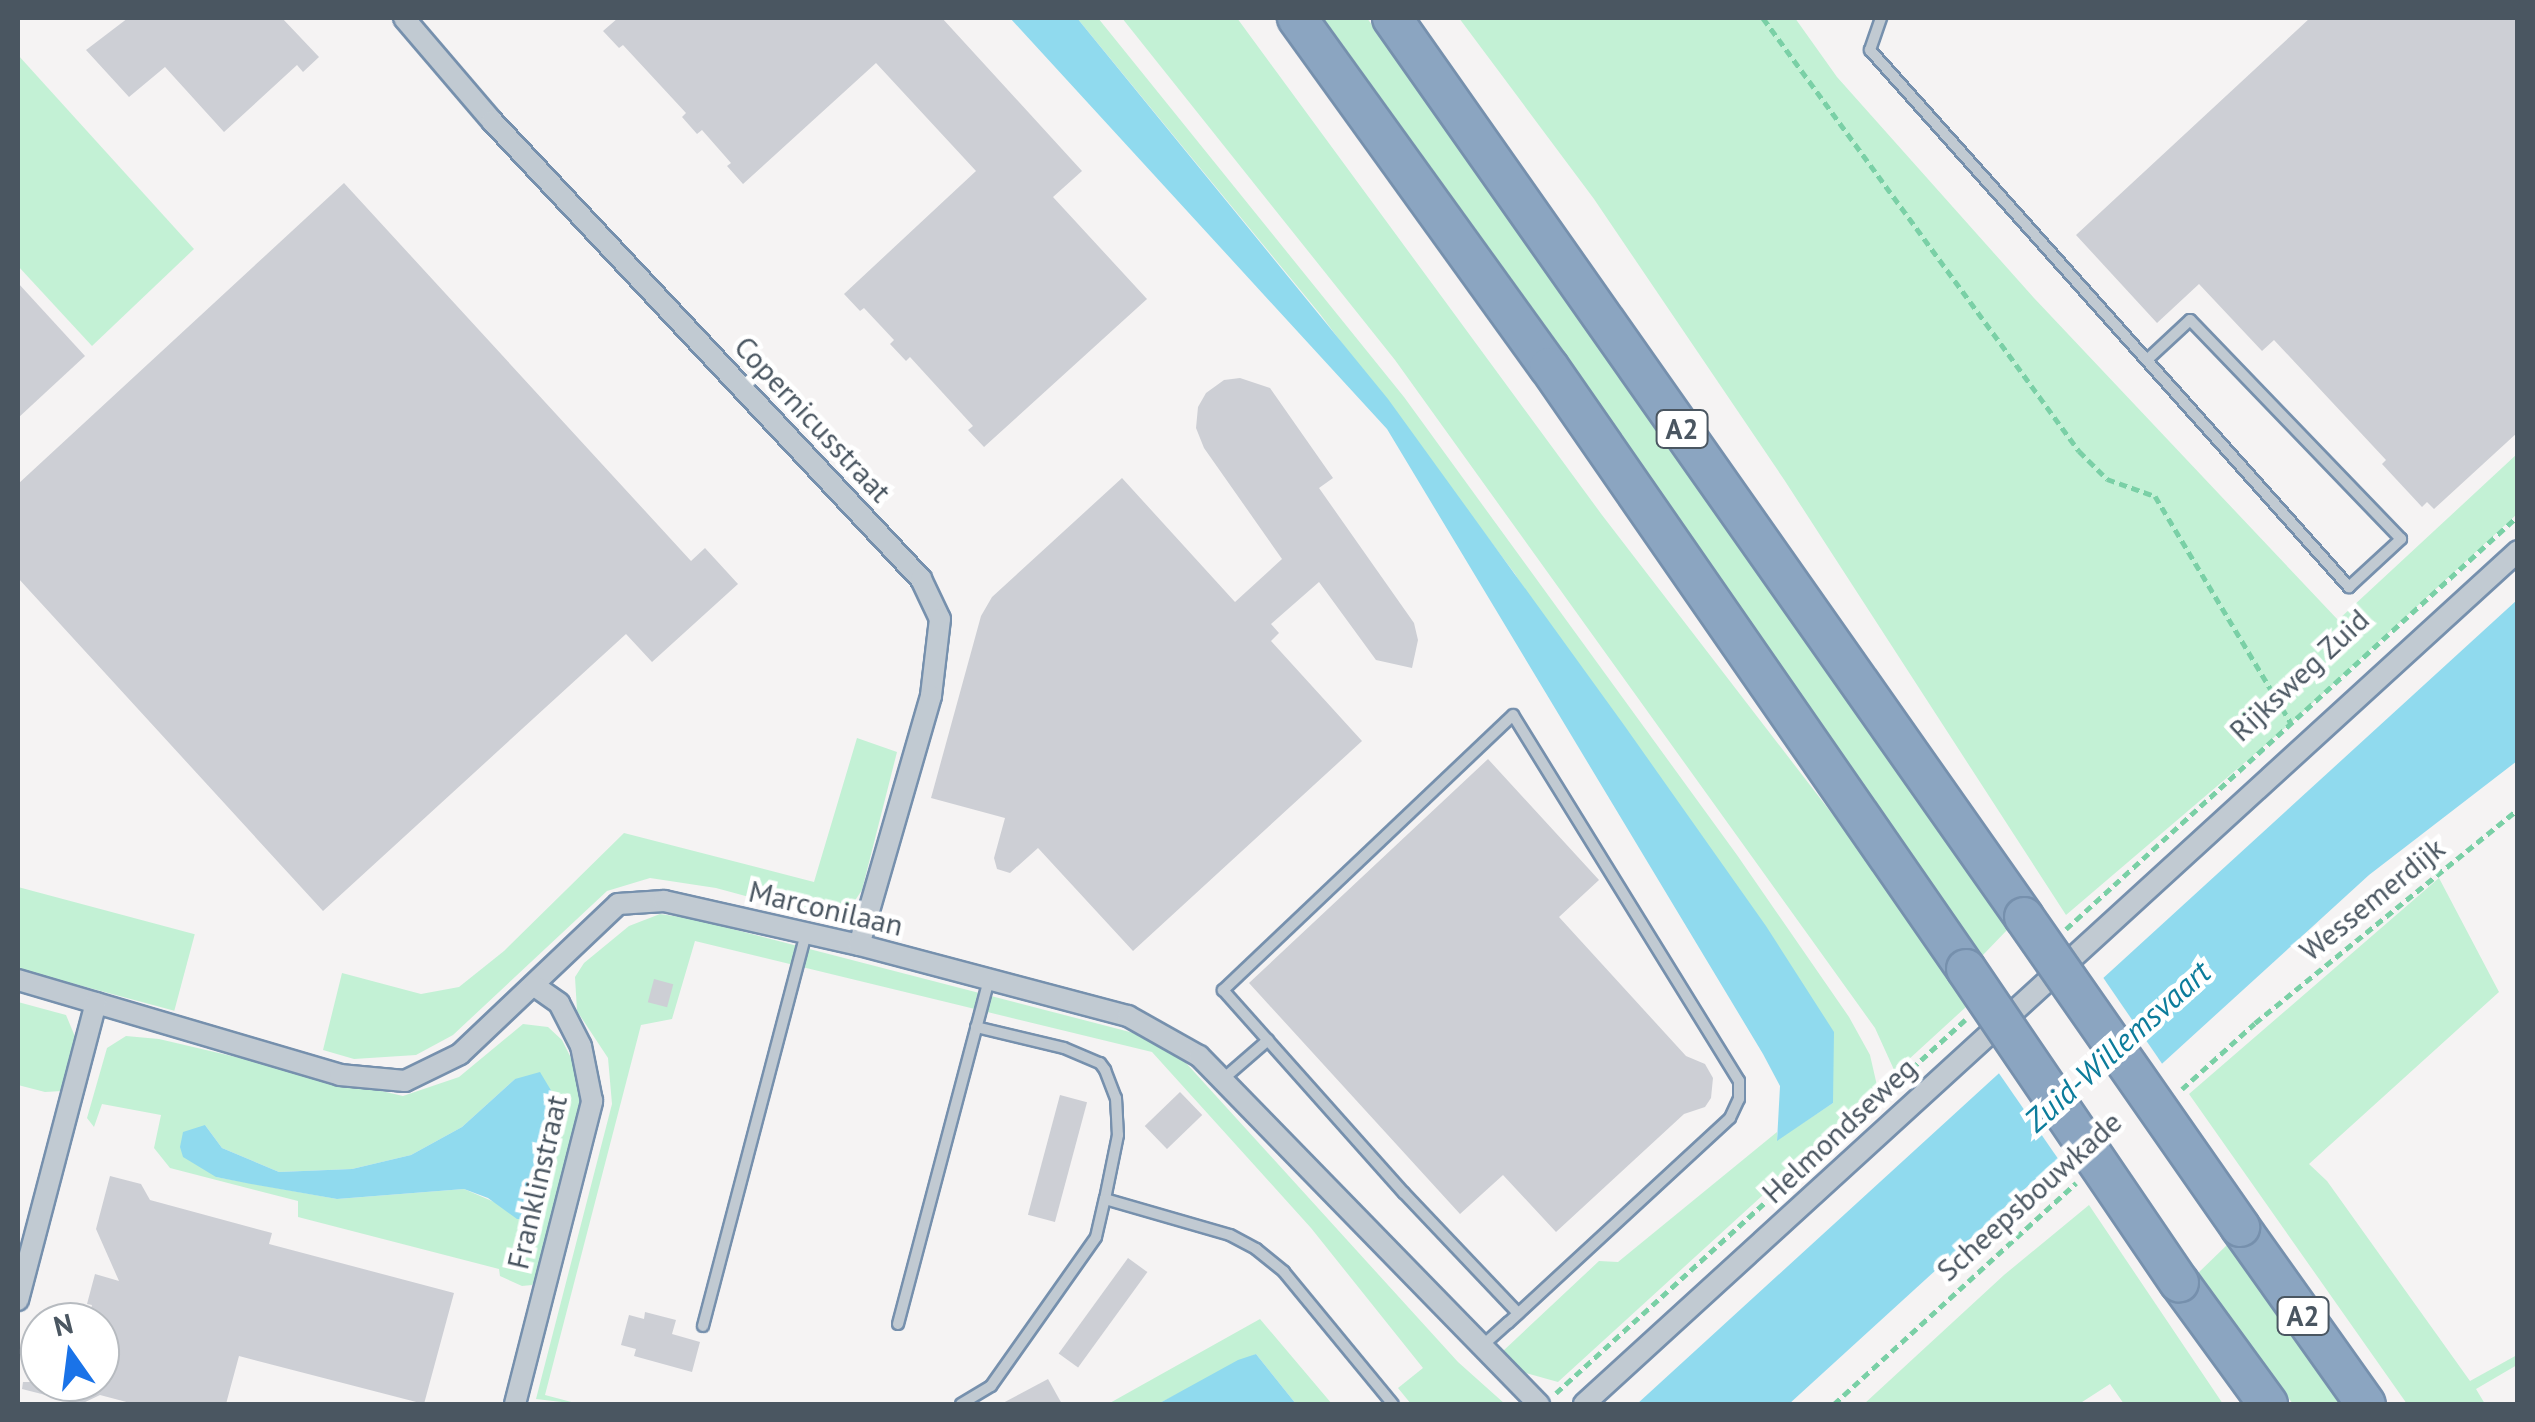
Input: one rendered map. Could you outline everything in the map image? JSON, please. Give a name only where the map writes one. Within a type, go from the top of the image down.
[{"type":"highway","name":"A2","points":[[1296,18],[1560,383],[2179,1282],[2268,1404]]},
{"type":"highway","name":"A2","points":[[1402,28],[2366,1404]]},
{"type":"street","name":"Copernicusstraat","points":[[404,18],[492,121],[922,579],[940,619],[931,696],[860,946]]},
{"type":"street","name":"Rijksweg Zuid","points":[[2134,900],[2518,551]]},
{"type":"street","name":"Helmondseweg","points":[[1584,1404],[2134,900]]},
{"type":"street","name":"Marconilaan","points":[[18,980],[340,1075],[405,1081],[460,1054],[618,904],[664,901],[860,946],[1128,1016],[1200,1056],[1480,1348],[1541,1404]]},
{"type":"street","name":"Franklinstraat","points":[[515,1404],[592,1101],[580,1046],[558,1003],[535,986]]},
{"type":"street","points":[[18,1300],[96,1002]]},
{"type":"lane","points":[[1881,18],[1870,50],[2349,587],[2401,539],[2190,320],[2147,360]]},
{"type":"lane","points":[[1480,1348],[1730,1118],[1739,1099],[1738,1082],[1513,716],[1223,990],[1518,1313]]},
{"type":"lane","points":[[704,1326],[806,934]]},
{"type":"lane","points":[[898,1324],[989,980]]},
{"type":"lane","points":[[961,1404],[991,1386],[1096,1237],[1118,1135],[1112,1084],[1100,1063],[1064,1048],[976,1027]]},
{"type":"lane","points":[[1222,1080],[1268,1040]]},
{"type":"lane","points":[[1106,1199],[1230,1235],[1256,1249],[1284,1272],[1393,1404]]},
{"type":"path","points":[[1763,18],[2078,451],[2107,479],[2156,496],[2291,723]]},
{"type":"path","name":"Rijksweg Zuid","points":[[2062,932],[2518,516]]},
{"type":"path","name":"Wessemerdijk","points":[[2172,1098],[2255,1023],[2518,809]]},
{"type":"path","points":[[1541,1404],[1974,1012]]},
{"type":"path","name":"Scheepsbouwkade","points":[[1834,1404],[2088,1172]]},
{"type":"green space","points":[[1077,18],[1098,18],[1404,397],[1737,855],[1849,1017],[1870,1055],[1878,1090],[1558,1382],[1519,1371],[1502,1352],[1599,1261],[1618,1262],[1777,1132],[1777,1140],[1833,1103],[1515,574],[1320,314]]},
{"type":"green space","points":[[1122,18],[1237,18],[1602,515],[1843,828],[1967,1006],[1895,1072],[1875,1028],[1395,360]]},
{"type":"green space","points":[[1312,18],[1367,18],[1529,244],[1871,725],[2008,929],[1982,956],[1515,295]]},
{"type":"green space","points":[[1459,18],[1795,18],[1837,77],[2034,298],[2338,620],[2517,454],[2517,514],[2291,723],[2066,915],[1785,481],[1594,199]]},
{"type":"green space","points":[[18,55],[194,249],[92,346],[18,266]]},
{"type":"green space","points":[[857,738],[897,752],[862,890],[852,905],[809,913],[716,888],[650,878],[607,891],[453,1035],[416,1055],[354,1059],[323,1050],[342,973],[421,994],[459,987],[504,951],[624,833],[814,882]]},
{"type":"green space","points":[[2439,878],[2499,992],[2309,1164],[2327,1181],[2470,1381],[2517,1355],[2517,1365],[2476,1389],[2485,1404],[2407,1404],[2189,1094]]},
{"type":"green space","points":[[18,887],[195,934],[174,1011],[18,969]]},
{"type":"green space","points":[[660,914],[694,919],[1153,1038],[1176,1052],[1458,1362],[1505,1404],[1411,1404],[1398,1388],[1423,1368],[1311,1228],[1152,1052],[695,941],[672,1019],[641,1025],[545,1395],[579,1404],[536,1399],[612,1104],[608,1058],[577,1011],[575,977],[584,963],[629,926]]},
{"type":"green space","points":[[18,1002],[66,1015],[76,1039],[62,1091],[45,1092],[18,1085]]},
{"type":"green space","points":[[523,1024],[548,1027],[562,1040],[584,1084],[539,1275],[532,1285],[522,1286],[500,1276],[499,1269],[298,1217],[298,1201],[170,1168],[154,1148],[161,1115],[102,1104],[94,1127],[87,1118],[107,1048],[126,1036],[159,1039],[403,1096],[459,1077]],"holes":[[[515,1079],[551,1092],[534,1219],[464,1189],[337,1199],[216,1177],[205,1125],[222,1148],[279,1172],[352,1169],[411,1155],[462,1127]]]},
{"type":"green space","points":[[2089,1205],[2223,1404],[2124,1404],[2110,1384],[2079,1404],[1864,1404],[2004,1275]]},
{"type":"green space","points":[[2228,1244],[2345,1404],[2293,1404],[2196,1275]]},
{"type":"green space","points":[[1260,1319],[1332,1404],[1296,1404],[1256,1354],[1158,1404],[1108,1404]]},
{"type":"water","points":[[1010,18],[1077,18],[1388,399],[1766,926],[1834,1032],[1833,1103],[1777,1141],[1780,1086],[1763,1054],[1387,429]]},
{"type":"water","name":"Zuid-Willemsvaart","points":[[2517,600],[2517,761],[2369,875],[1789,1404],[1637,1404]]},
{"type":"water","points":[[540,1072],[552,1092],[534,1219],[517,1219],[488,1198],[464,1189],[337,1199],[216,1177],[183,1157],[180,1147],[183,1132],[205,1125],[222,1148],[279,1172],[352,1169],[411,1155],[462,1127],[515,1079]]},
{"type":"water","points":[[1256,1354],[1296,1404],[1158,1404],[1238,1360]]},
{"type":"pier","points":[[2100,973],[2165,1068],[2061,1163],[1996,1069]]},
{"type":"building","points":[[128,18],[282,18],[319,57],[303,72],[297,65],[224,132],[165,67],[129,97],[86,50]]},
{"type":"building","points":[[618,18],[942,18],[1082,171],[1053,197],[1147,299],[984,447],[968,430],[973,426],[910,357],[906,361],[890,344],[894,340],[864,308],[860,311],[844,294],[976,171],[876,63],[743,184],[727,166],[731,163],[702,130],[697,134],[682,117],[686,113],[623,45],[619,48],[603,31]]},
{"type":"building","points":[[2310,18],[2518,18],[2518,432],[2434,509],[2427,502],[2422,507],[2382,464],[2386,460],[2274,340],[2262,351],[2199,284],[2157,323],[2076,235]]},
{"type":"building","points":[[344,183],[691,561],[705,548],[738,584],[652,662],[626,634],[323,911],[18,578],[18,484]]},
{"type":"building","points":[[18,283],[85,356],[18,418]]},
{"type":"building","points":[[1240,378],[1270,388],[1333,478],[1319,488],[1414,623],[1418,640],[1412,668],[1376,660],[1319,582],[1271,624],[1279,633],[1271,641],[1362,741],[1133,951],[1038,848],[1010,873],[997,869],[994,858],[1005,818],[931,798],[981,616],[992,597],[1122,478],[1235,602],[1282,559],[1204,448],[1196,428],[1198,407],[1206,393],[1224,380]]},
{"type":"building","points":[[1488,759],[1599,880],[1559,917],[1686,1056],[1705,1064],[1713,1078],[1711,1098],[1705,1107],[1684,1114],[1556,1232],[1503,1175],[1460,1214],[1249,983]]},
{"type":"building","points":[[654,979],[673,984],[667,1007],[648,1002]]},
{"type":"building","points":[[1180,1092],[1202,1115],[1167,1149],[1145,1126]]},
{"type":"building","points":[[1060,1095],[1087,1102],[1055,1222],[1028,1215]]},
{"type":"building","points":[[110,1176],[141,1184],[150,1200],[272,1233],[269,1244],[454,1293],[424,1404],[239,1356],[226,1404],[134,1404],[120,1400],[120,1302],[88,1302],[95,1274],[119,1281],[96,1229]]},
{"type":"building","points":[[1128,1258],[1147,1272],[1078,1368],[1059,1353]]},
{"type":"building","points":[[645,1312],[676,1320],[672,1334],[700,1342],[692,1372],[634,1356],[636,1349],[621,1345],[629,1315],[644,1319]]},
{"type":"building","points":[[1048,1379],[1062,1404],[1001,1404]]}]
